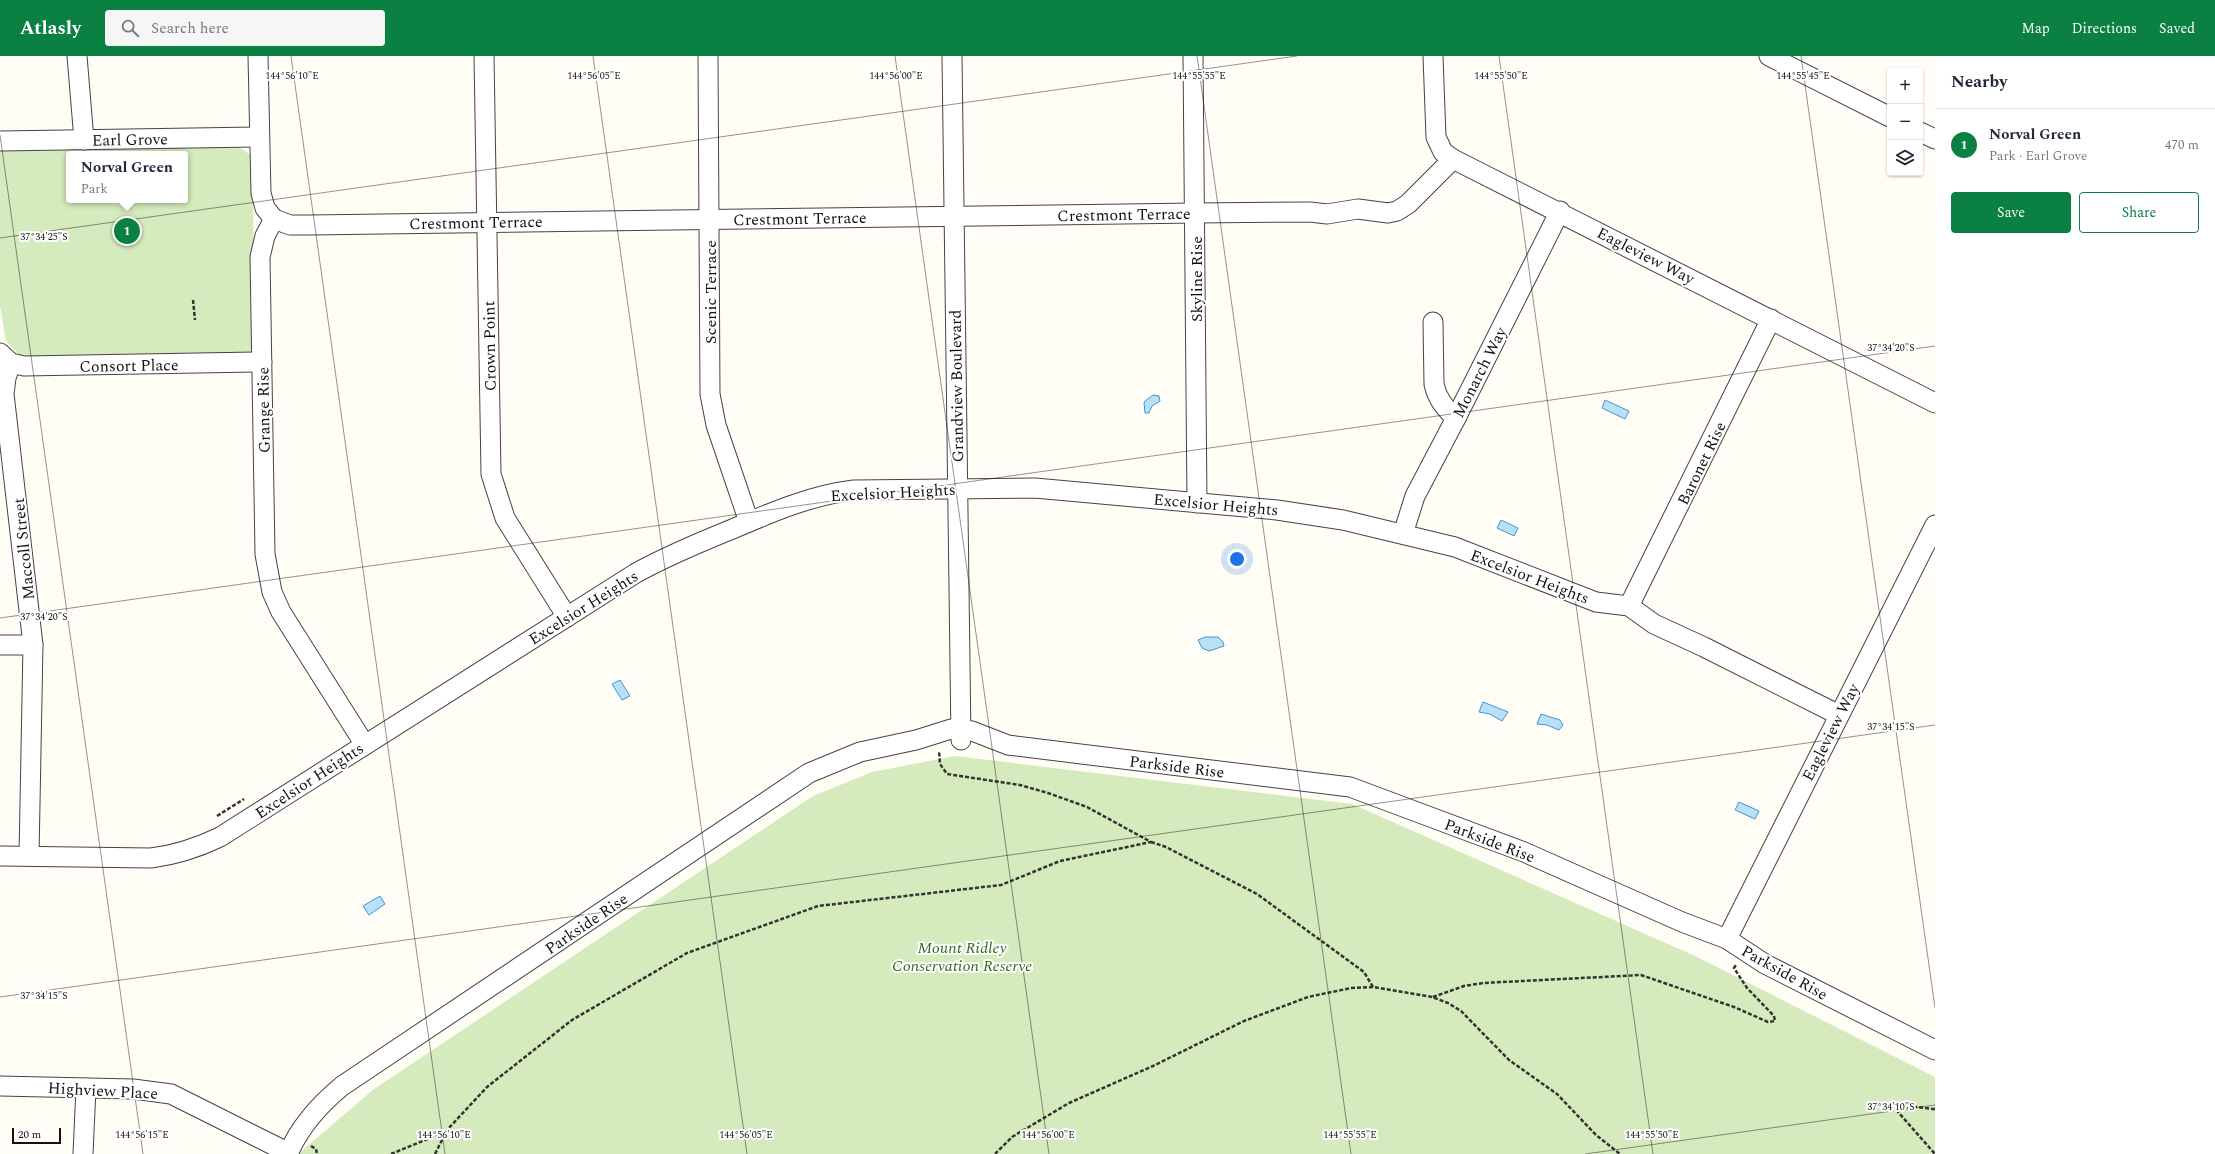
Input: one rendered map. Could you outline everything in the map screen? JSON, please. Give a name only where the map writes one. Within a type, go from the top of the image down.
[{"type":"street","points":[[77,56],[84,140]]},
{"type":"street","points":[[258,56],[259,137],[262,202],[267,213],[274,219]]},
{"type":"street","name":"Crown Point","points":[[484,56],[491,474],[505,518],[567,616]]},
{"type":"street","name":"Scenic Terrace","points":[[708,56],[710,394],[712,411],[749,522]]},
{"type":"street","name":"Grandview Boulevard","points":[[952,56],[960,735]]},
{"type":"street","name":"Skyline Rise","points":[[1193,56],[1197,503]]},
{"type":"street","name":"Eagleview Way","points":[[1433,56],[1436,137],[1443,152],[1453,159],[1560,211],[1935,403]]},
{"type":"street","points":[[1769,56],[1887,115]]},
{"type":"street","points":[[1923,133],[1935,139]]},
{"type":"street","name":"Earl Grove","points":[[0,141],[259,137]]},
{"type":"street","name":"Crestmont Terrace","points":[[274,219],[290,225],[1195,213],[1310,212],[1327,214],[1358,209],[1388,213],[1398,210],[1408,204],[1453,159]]},
{"type":"street","name":"Monarch Way","points":[[1403,534],[1415,496],[1560,211]]},
{"type":"street","name":"Grange Rise","points":[[274,219],[265,236],[260,258],[265,554],[272,592],[291,630],[364,745]]},
{"type":"street","name":"Baronet Rise","points":[[1629,606],[1771,319]]},
{"type":"street","points":[[1432,322],[1434,384],[1436,394],[1447,411],[1456,418]]},
{"type":"street","name":"Consort Place","points":[[6,358],[24,366],[262,362]]},
{"type":"street","name":"Maccoll Street","points":[[6,358],[4,394],[33,645],[29,856]]},
{"type":"street","name":"Excelsior Heights","points":[[0,856],[152,858],[175,855],[196,848],[220,837],[567,616],[662,559],[749,522],[835,492],[958,488],[1035,488],[1316,514],[1455,547],[1596,602],[1629,606],[1654,624],[1704,647],[1839,715]]},
{"type":"street","name":"Eagleview Way","points":[[1727,939],[1935,525]]},
{"type":"street","points":[[0,645],[33,645]]},
{"type":"street","name":"Parkside Rise","points":[[288,1153],[313,1113],[342,1086],[809,774],[860,752],[916,740],[951,729],[960,735],[985,746],[1008,745],[1350,787],[1524,852],[1682,922],[1727,939],[1749,955],[1935,1050]]},
{"type":"street","name":"Parkside Rise","points":[[916,740],[939,742],[960,735]]},
{"type":"street","name":"Highview Place","points":[[0,1086],[140,1090],[171,1094],[288,1153]]},
{"type":"street","points":[[84,1154],[86,1088]]},
{"type":"path","points":[[193,300],[195,320]]},
{"type":"path","points":[[939,742],[940,764],[947,774],[1020,785],[1087,807],[1150,842],[1166,848],[1257,894],[1364,972],[1373,987]]},
{"type":"path","points":[[212,819],[248,796]]},
{"type":"path","points":[[435,1154],[447,1130],[487,1087],[572,1020],[687,953],[818,906],[1000,885],[1060,861],[1150,842]]},
{"type":"path","points":[[1432,997],[1464,986],[1483,983],[1641,975],[1660,980],[1772,1022],[1775,1021],[1774,1016],[1747,988],[1734,968],[1738,961],[1749,955]]},
{"type":"path","points":[[995,1154],[1012,1137],[1070,1103],[1153,1066],[1244,1021],[1308,997],[1351,988],[1373,987],[1432,997],[1448,1003],[1461,1011],[1509,1060],[1558,1094],[1596,1134],[1620,1154]]},
{"type":"path","points":[[1935,1110],[1907,1107],[1902,1108],[1898,1112],[1935,1154]]},
{"type":"path","points":[[391,1154],[447,1130]]},
{"type":"green space","points":[[239,147],[252,156],[256,353],[23,359],[6,341],[0,306],[0,150]]},
{"type":"green space","name":"Mount Ridley Conservation Reserve","points":[[955,756],[1352,804],[1695,956],[1935,1077],[1935,1154],[298,1154],[374,1089],[813,796],[872,772]]},
{"type":"water","points":[[1153,395],[1159,396],[1160,401],[1152,406],[1149,413],[1145,413],[1144,402]]},
{"type":"water","points":[[1605,400],[1629,411],[1625,419],[1602,408]]},
{"type":"water","points":[[1501,520],[1518,528],[1514,536],[1497,528]]},
{"type":"water","points":[[1205,637],[1218,637],[1223,642],[1224,646],[1209,651],[1202,648],[1198,640]]},
{"type":"water","points":[[620,680],[630,696],[622,700],[612,684]]},
{"type":"water","points":[[1483,702],[1508,712],[1502,721],[1490,714],[1479,712]]},
{"type":"water","points":[[1541,714],[1560,720],[1563,725],[1559,730],[1547,725],[1537,724]]},
{"type":"water","points":[[1739,802],[1759,811],[1755,819],[1735,810]]},
{"type":"water","points":[[380,896],[385,904],[369,915],[363,906]]},
{"type":"place","name":"Norval Green","points":[[127,231]]}]
